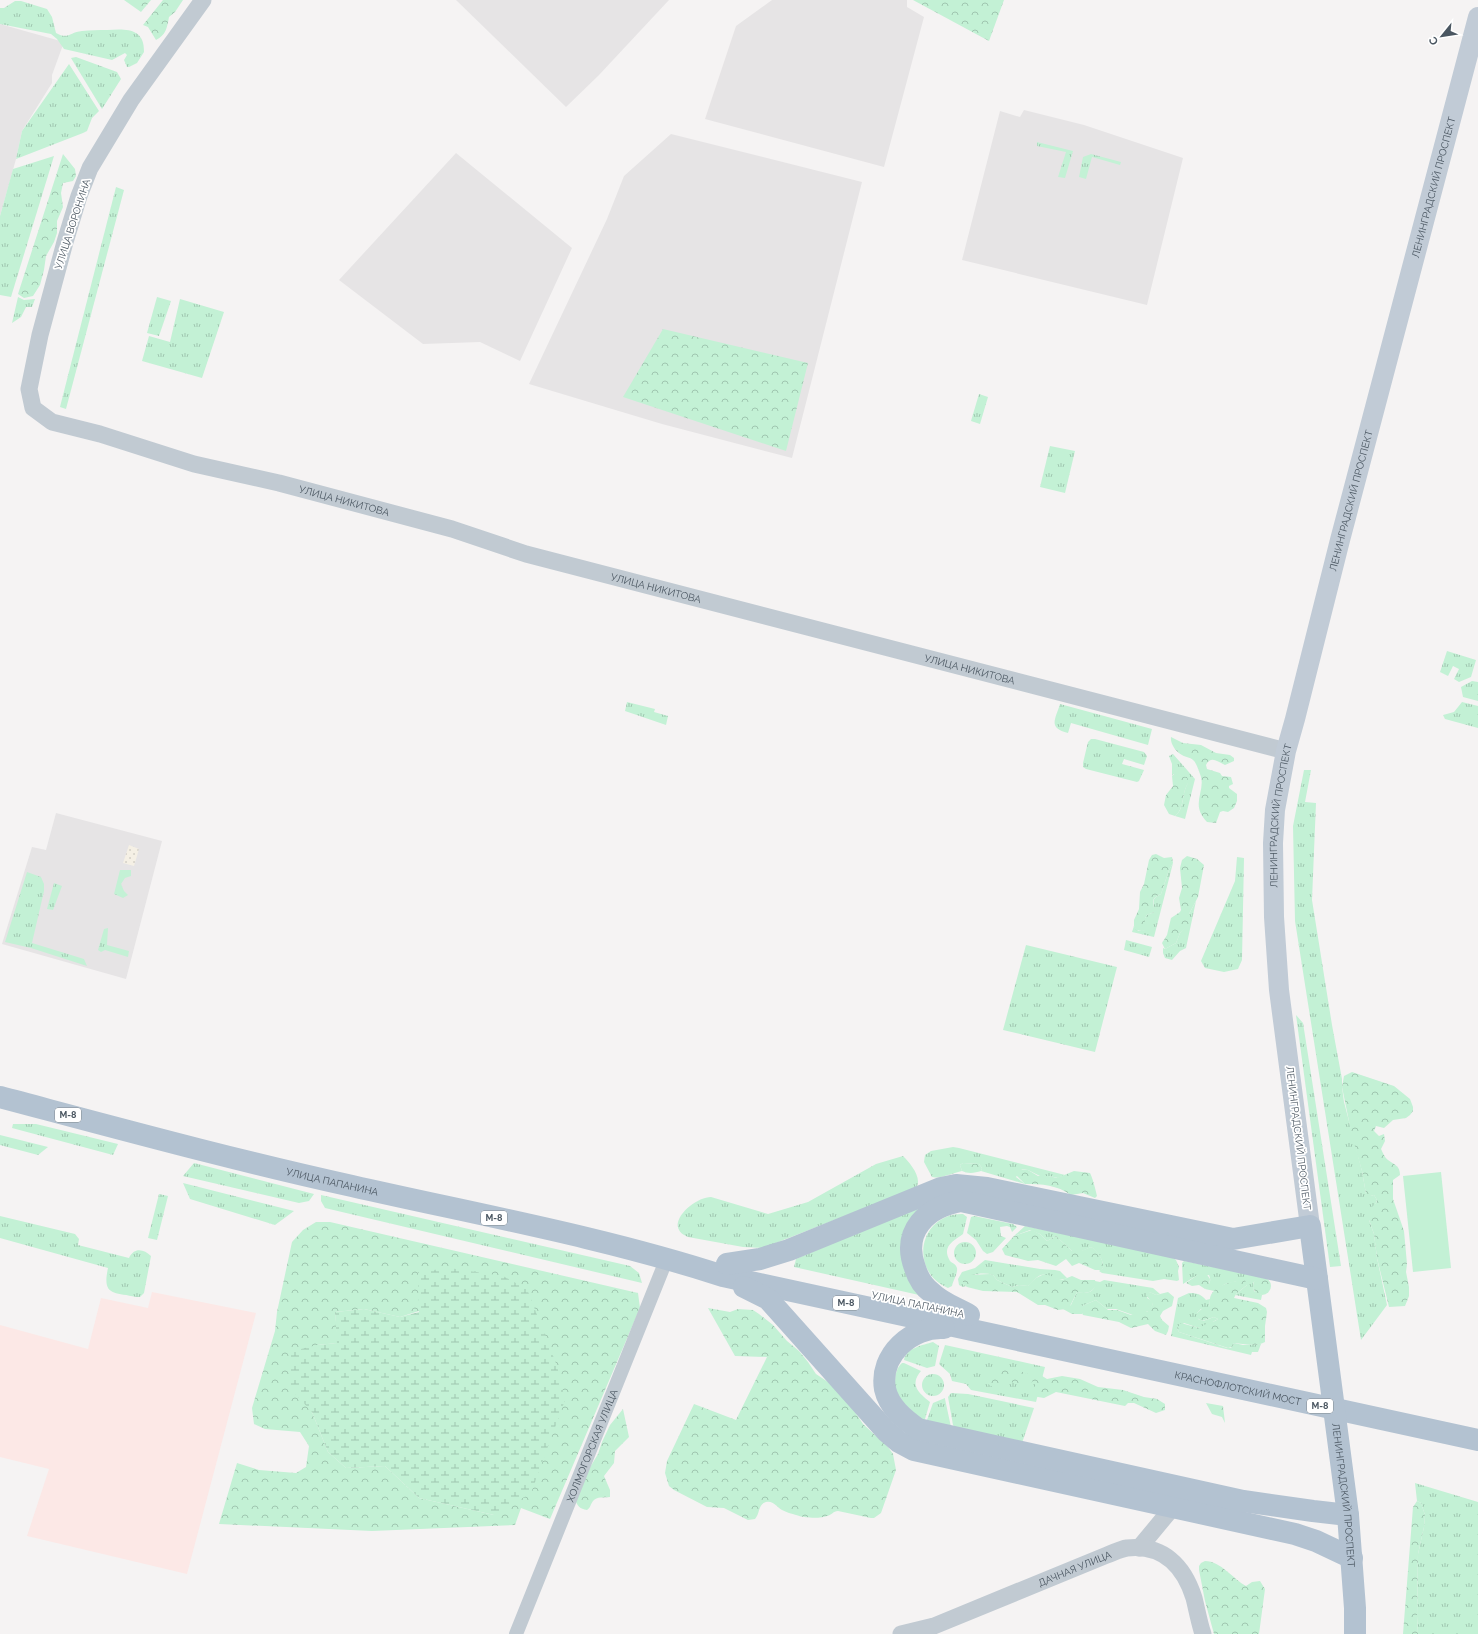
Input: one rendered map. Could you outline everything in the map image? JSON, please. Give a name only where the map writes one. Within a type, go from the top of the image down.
[{"type":"main road","name":"ЛЕНИНГРАДСКИЙ ПРОСПЕКТ","points":[[1355,1634],[1352,1558],[1348,1515],[1279,990],[1274,917],[1274,817],[1286,751],[1478,17]]},
{"type":"main road","name":"УЛИЦА ПАПАНИНА","points":[[0,1097],[135,1133],[320,1179],[667,1258],[1164,1365]]},
{"type":"main road","points":[[725,1270],[790,1250],[931,1191],[956,1185],[987,1188],[1233,1239],[1310,1226]]},
{"type":"main road","points":[[969,1322],[927,1288],[917,1274],[912,1262],[911,1251],[914,1232],[925,1217],[944,1206],[962,1201],[973,1202],[1317,1279]]},
{"type":"main road","points":[[725,1270],[768,1299],[886,1431],[899,1442],[914,1450],[1295,1534],[1316,1541],[1352,1558]]},
{"type":"main road","points":[[969,1322],[936,1327],[914,1334],[901,1344],[888,1361],[885,1377],[886,1390],[898,1412],[918,1429],[1243,1500],[1313,1512],[1348,1515]]},
{"type":"main road","name":"КРАСНОФЛОТСКИЙ МОСТ","points":[[1164,1365],[1478,1426]]},
{"type":"main road","name":"КРАСНОФЛОТСКИЙ МОСТ","points":[[1164,1365],[1478,1440]]},
{"type":"street","name":"УЛИЦА ВОРОНИНА","points":[[33,408],[29,389],[40,335],[67,236],[90,168],[130,100],[203,0]]},
{"type":"street","name":"УЛИЦА НИКИТОВА","points":[[33,408],[52,422],[100,434],[194,464],[279,483],[452,530],[526,554],[1286,751]]},
{"type":"street","name":"ХОЛМОГОРСКАЯ УЛИЦА","points":[[516,1634],[667,1258]]},
{"type":"street","points":[[1139,1548],[1173,1506]]},
{"type":"street","name":"ДАЧНАЯ УЛИЦА","points":[[901,1634],[934,1626],[1126,1548],[1139,1548],[1162,1553],[1175,1563],[1186,1579],[1191,1591],[1203,1634]]},
{"type":"shaded area","points":[[456,0],[669,0],[599,75],[566,107]]},
{"type":"shaded area","points":[[772,0],[907,0],[907,7],[924,17],[884,167],[705,119],[736,26]]},
{"type":"shaded area","points":[[0,24],[64,42],[52,75],[52,83],[22,131],[16,159],[0,216]]},
{"type":"shaded area","points":[[1024,110],[1084,125],[1183,158],[1147,305],[962,260],[1000,111],[1020,117]]},
{"type":"shaded area","points":[[671,134],[862,182],[792,458],[662,424],[529,384],[607,219],[624,176]]},
{"type":"shaded area","points":[[456,153],[572,248],[520,361],[480,342],[423,344],[339,280]]},
{"type":"shaded area","points":[[56,813],[162,841],[126,979],[2,944],[32,847],[46,850]]},
{"type":"shaded area","points":[[152,1292],[256,1313],[187,1574],[27,1536],[49,1469],[0,1457],[0,1325],[88,1349],[101,1298],[148,1308]]},
{"type":"green space","points":[[124,0],[151,0],[141,12]]},
{"type":"green space","points":[[163,0],[183,0],[175,12],[169,17],[167,28],[164,33],[156,40],[148,27],[143,25]]},
{"type":"green space","points":[[913,0],[1004,0],[989,41]]},
{"type":"green space","points":[[15,1],[21,1],[47,9],[52,17],[56,33],[63,36],[88,30],[132,31],[141,38],[144,52],[137,63],[127,67],[124,60],[127,55],[125,53],[112,60],[64,49],[57,39],[51,34],[0,24],[0,8],[4,8]]},
{"type":"green space","points":[[76,57],[117,72],[121,79],[102,109],[71,58]]},
{"type":"green space","points":[[69,64],[99,111],[92,118],[87,131],[16,159],[22,131]]},
{"type":"green space","points":[[1037,142],[1073,151],[1065,178],[1058,177],[1066,152],[1037,146]]},
{"type":"green space","points":[[63,154],[75,169],[76,176],[73,181],[63,183],[61,193],[63,207],[57,221],[57,233],[54,242],[46,256],[40,285],[33,296],[24,298],[18,294]]},
{"type":"green space","points":[[1091,154],[1121,162],[1120,165],[1092,157],[1086,179],[1079,177],[1083,157]]},
{"type":"green space","points":[[54,156],[11,297],[0,295],[0,216],[13,169]]},
{"type":"green space","points":[[116,187],[124,190],[66,409],[60,407]]},
{"type":"green space","points":[[18,297],[24,300],[35,299],[32,307],[26,307],[21,317],[12,323]]},
{"type":"green space","points":[[157,297],[171,301],[159,336],[147,333]]},
{"type":"green space","points":[[180,299],[224,312],[202,378],[142,361],[149,336],[170,342]]},
{"type":"green space","points":[[663,329],[808,363],[786,451],[623,397]]},
{"type":"green space","points":[[979,394],[988,397],[980,424],[971,421]]},
{"type":"green space","points":[[1050,446],[1075,451],[1065,493],[1040,487]]},
{"type":"green space","points":[[1447,651],[1476,660],[1471,677],[1459,682],[1454,679],[1459,669],[1453,666],[1448,676],[1440,672]]},
{"type":"green space","points":[[1472,681],[1478,682],[1478,701],[1463,697],[1461,687]]},
{"type":"green space","points":[[627,702],[655,709],[654,712],[668,716],[666,725],[625,711]]},
{"type":"green space","points":[[1462,702],[1478,706],[1478,728],[1445,719],[1443,715],[1454,712]]},
{"type":"green space","points":[[1060,704],[1152,729],[1148,745],[1071,723],[1068,733],[1062,731],[1055,726],[1055,719]]},
{"type":"green space","points":[[1171,737],[1183,743],[1201,745],[1216,753],[1230,755],[1234,758],[1234,761],[1225,765],[1217,761],[1210,760],[1206,765],[1207,769],[1220,773],[1222,776],[1231,777],[1233,784],[1229,786],[1229,788],[1237,794],[1237,801],[1234,808],[1228,812],[1220,812],[1216,823],[1207,822],[1199,809],[1202,780],[1194,761],[1180,754],[1176,750],[1172,745]]},
{"type":"green space","points":[[1091,739],[1144,752],[1147,756],[1144,765],[1124,759],[1122,764],[1144,770],[1139,781],[1137,782],[1083,767],[1088,742]]},
{"type":"green space","points":[[1173,754],[1195,779],[1185,819],[1175,816],[1182,805],[1184,792],[1188,783],[1180,775],[1173,774],[1172,776],[1172,764],[1169,756]]},
{"type":"green space","points":[[1304,770],[1311,770],[1305,802],[1316,803],[1312,900],[1342,1079],[1344,1102],[1362,1171],[1366,1194],[1370,1196],[1374,1195],[1377,1200],[1369,1220],[1374,1234],[1377,1258],[1387,1305],[1361,1340],[1295,921],[1293,826]]},
{"type":"green space","points":[[1176,772],[1187,777],[1189,782],[1185,791],[1182,805],[1175,816],[1169,814],[1164,805],[1166,795],[1173,786],[1172,776]]},
{"type":"green space","points":[[1156,854],[1164,858],[1172,857],[1173,863],[1169,870],[1161,894],[1153,901],[1154,912],[1147,915],[1145,918],[1145,930],[1136,930],[1134,920],[1139,909],[1140,892],[1144,884],[1149,860],[1152,855]]},
{"type":"green space","points":[[1187,856],[1197,859],[1204,865],[1198,897],[1189,914],[1189,925],[1180,933],[1176,943],[1165,949],[1162,943],[1167,935],[1171,918],[1181,910],[1179,898],[1182,888],[1180,868],[1182,860]]},
{"type":"green space","points":[[1237,857],[1244,858],[1242,960],[1238,969],[1224,972],[1205,968],[1201,961],[1235,881]]},
{"type":"green space","points":[[1173,863],[1154,937],[1132,932],[1134,926],[1138,931],[1145,930],[1145,918],[1147,915],[1154,912],[1154,899],[1161,894],[1169,870]]},
{"type":"green space","points":[[120,870],[131,870],[131,876],[125,878],[121,884],[124,891],[128,895],[123,898],[114,894]]},
{"type":"green space","points":[[27,872],[41,877],[44,884],[44,891],[32,943],[84,959],[87,966],[31,948],[5,942]]},
{"type":"green space","points":[[54,883],[62,886],[53,910],[47,909]]},
{"type":"green space","points":[[1196,901],[1186,948],[1180,951],[1172,960],[1165,958],[1163,948],[1165,949],[1176,943],[1180,933],[1189,923],[1189,914]]},
{"type":"green space","points":[[108,928],[107,945],[129,951],[128,957],[105,950],[101,952],[98,950],[104,929]]},
{"type":"green space","points":[[1126,940],[1152,947],[1149,957],[1124,950]]},
{"type":"green space","points":[[1026,945],[1117,967],[1095,1052],[1003,1030]]},
{"type":"green space","points":[[1296,1015],[1303,1023],[1341,1266],[1330,1267]]},
{"type":"green space","points":[[1352,1072],[1394,1086],[1410,1099],[1413,1107],[1413,1111],[1406,1118],[1393,1120],[1384,1128],[1376,1126],[1374,1131],[1379,1136],[1384,1134],[1385,1141],[1381,1149],[1386,1158],[1397,1166],[1400,1172],[1400,1175],[1393,1180],[1393,1199],[1404,1231],[1407,1264],[1406,1272],[1409,1287],[1409,1296],[1405,1306],[1389,1307],[1377,1258],[1374,1234],[1368,1217],[1370,1209],[1377,1200],[1374,1195],[1367,1197],[1366,1194],[1342,1087],[1344,1076]]},
{"type":"green space","points":[[13,1124],[36,1124],[118,1144],[113,1155],[12,1128]]},
{"type":"green space","points":[[0,1135],[48,1147],[38,1155],[0,1145]]},
{"type":"green space","points":[[953,1147],[1065,1175],[1058,1178],[1049,1176],[1042,1177],[1028,1170],[1022,1169],[1016,1177],[1025,1184],[981,1171],[982,1168],[979,1164],[963,1163],[960,1165],[962,1171],[943,1177],[932,1177],[924,1162],[925,1155],[931,1151]]},
{"type":"green space","points":[[903,1156],[917,1175],[918,1184],[916,1188],[763,1248],[743,1247],[688,1237],[681,1232],[678,1226],[679,1220],[683,1213],[696,1202],[704,1198],[711,1197],[768,1214],[808,1202],[876,1164]]},
{"type":"green space","points":[[194,1163],[314,1194],[309,1201],[299,1203],[183,1176]]},
{"type":"green space","points":[[963,1163],[979,1164],[982,1168],[981,1171],[967,1173],[962,1171],[960,1165]]},
{"type":"green space","points":[[1018,1169],[1028,1170],[1038,1176],[1057,1178],[1074,1171],[1090,1173],[1097,1196],[1095,1198],[1083,1193],[1071,1195],[1060,1189],[1049,1186],[1025,1184],[1015,1174],[1015,1171]]},
{"type":"green space","points":[[1441,1172],[1451,1268],[1413,1272],[1403,1176]]},
{"type":"green space","points":[[183,1183],[294,1211],[275,1225],[190,1199]]},
{"type":"green space","points":[[159,1194],[168,1196],[157,1240],[148,1238]]},
{"type":"green space","points":[[321,1195],[630,1266],[639,1273],[642,1283],[325,1208],[321,1201]]},
{"type":"green space","points":[[922,1204],[924,1210],[919,1295],[794,1267],[796,1259]]},
{"type":"green space","points":[[963,1214],[967,1217],[963,1234],[950,1244],[947,1251],[950,1261],[957,1268],[952,1286],[948,1288],[935,1280],[927,1269],[924,1257],[924,1244],[928,1232],[936,1223],[948,1216]]},
{"type":"green space","points":[[0,1216],[75,1234],[79,1239],[78,1245],[129,1258],[131,1254],[136,1251],[139,1250],[145,1252],[151,1256],[144,1293],[140,1297],[136,1297],[111,1291],[107,1284],[108,1268],[0,1238]]},
{"type":"green space","points":[[974,1216],[1013,1224],[1017,1227],[1012,1232],[1010,1227],[1000,1227],[1001,1236],[1006,1238],[993,1252],[987,1254],[983,1251],[976,1240],[967,1233],[971,1217]]},
{"type":"green space","points":[[316,1222],[330,1222],[638,1293],[640,1308],[550,1519],[521,1508],[515,1525],[372,1531],[219,1524],[237,1463],[259,1470],[296,1473],[306,1467],[309,1446],[300,1432],[265,1429],[254,1424],[252,1408],[275,1331],[277,1312],[292,1242],[303,1230]],"holes":[[[419,1272],[494,1515],[419,1498],[385,1466],[346,1468],[328,1452],[312,1412],[317,1345],[338,1343],[335,1312],[364,1309],[400,1317],[419,1311]]]},
{"type":"green space","points":[[1025,1226],[1170,1256],[1176,1260],[1179,1267],[1179,1280],[1164,1279],[1153,1281],[1102,1273],[1099,1271],[1103,1268],[1100,1256],[1091,1247],[1082,1251],[1072,1251],[1056,1236],[1047,1241],[1040,1234],[1030,1230],[1014,1236]]},
{"type":"green space","points":[[1032,1230],[1040,1234],[1047,1241],[1056,1236],[1072,1251],[1081,1251],[1091,1247],[1100,1256],[1103,1262],[1103,1268],[1101,1270],[1095,1270],[1079,1263],[1072,1266],[1066,1259],[1056,1266],[1038,1260],[1028,1261],[1005,1255],[1002,1249],[1014,1236]]},
{"type":"green space","points":[[965,1242],[973,1245],[976,1253],[973,1261],[965,1264],[957,1261],[954,1253],[957,1245]]},
{"type":"green space","points":[[985,1260],[1060,1271],[1067,1278],[1057,1279],[1047,1275],[1041,1275],[1028,1286],[1018,1285],[1012,1287],[997,1280],[993,1275],[981,1274],[970,1276],[963,1280],[963,1284],[966,1286],[963,1287],[959,1285],[958,1279],[962,1272],[975,1268]]},
{"type":"green space","points":[[1184,1261],[1263,1277],[1259,1278],[1253,1283],[1254,1291],[1262,1295],[1261,1300],[1235,1295],[1247,1285],[1238,1281],[1225,1284],[1214,1291],[1205,1289],[1209,1285],[1209,1275],[1196,1276],[1183,1284],[1182,1263]]},
{"type":"green space","points":[[449,1268],[503,1276],[527,1289],[557,1366],[565,1400],[531,1493],[494,1515],[419,1498],[385,1466],[346,1468],[328,1452],[312,1412],[289,1387],[289,1352],[317,1345],[337,1343],[335,1312],[364,1309],[400,1317],[419,1312],[418,1272]]},
{"type":"green space","points":[[1206,1273],[1210,1279],[1209,1286],[1205,1289],[1199,1285],[1192,1286],[1186,1283],[1196,1276]]},
{"type":"green space","points":[[990,1274],[997,1280],[1012,1287],[1019,1285],[1028,1286],[1036,1278],[1042,1275],[1048,1275],[1062,1280],[1072,1276],[1081,1280],[1095,1280],[1096,1285],[1093,1290],[1088,1292],[1077,1292],[1070,1306],[1066,1309],[1058,1310],[1045,1305],[1038,1305],[1017,1292],[983,1291],[967,1287],[963,1284],[963,1278],[969,1275]]},
{"type":"green space","points":[[1262,1277],[1268,1280],[1271,1286],[1268,1292],[1262,1295],[1256,1292],[1253,1286],[1256,1280]]},
{"type":"green space","points":[[1104,1280],[1153,1288],[1160,1294],[1156,1295],[1150,1292],[1147,1298],[1152,1301],[1153,1304],[1150,1311],[1133,1315],[1116,1309],[1107,1309],[1096,1300],[1082,1306],[1082,1314],[1072,1314],[1063,1309],[1071,1305],[1077,1292],[1090,1292],[1094,1288],[1095,1281],[1100,1282]]},
{"type":"green space","points":[[1245,1280],[1247,1285],[1236,1294],[1234,1298],[1258,1303],[1266,1308],[1265,1342],[1254,1345],[1234,1343],[1232,1347],[1228,1348],[1179,1332],[1177,1328],[1181,1323],[1199,1328],[1218,1319],[1214,1317],[1202,1321],[1197,1318],[1197,1313],[1204,1307],[1209,1307],[1211,1295],[1217,1288],[1231,1282]]},
{"type":"green space","points":[[1150,1292],[1156,1295],[1168,1292],[1174,1297],[1172,1306],[1163,1311],[1160,1316],[1169,1326],[1166,1335],[1155,1331],[1148,1324],[1131,1328],[1119,1322],[1083,1315],[1081,1311],[1082,1306],[1096,1300],[1108,1310],[1117,1310],[1131,1315],[1138,1312],[1147,1312],[1153,1304],[1146,1295]]},
{"type":"green space","points":[[1189,1293],[1199,1294],[1206,1300],[1210,1299],[1209,1308],[1201,1309],[1197,1313],[1198,1319],[1203,1321],[1214,1317],[1218,1319],[1199,1328],[1184,1323],[1177,1328],[1179,1332],[1227,1348],[1231,1348],[1234,1343],[1243,1345],[1261,1344],[1258,1352],[1252,1352],[1251,1355],[1171,1336],[1178,1298]]},
{"type":"green space","points":[[708,1308],[730,1312],[738,1309],[753,1310],[759,1314],[773,1325],[787,1341],[799,1351],[816,1374],[828,1382],[851,1406],[863,1424],[888,1447],[893,1454],[896,1470],[881,1513],[874,1518],[871,1518],[838,1511],[824,1517],[816,1518],[799,1516],[782,1510],[773,1503],[766,1502],[760,1507],[758,1515],[755,1519],[748,1520],[724,1508],[707,1507],[669,1486],[665,1473],[667,1461],[694,1404],[736,1420],[767,1357],[735,1356]]},
{"type":"green space","points":[[933,1342],[939,1346],[935,1366],[927,1368],[904,1360],[905,1356],[911,1350]]},
{"type":"green space","points":[[945,1345],[1045,1367],[1036,1402],[971,1390],[966,1384],[952,1381],[950,1374],[939,1364]]},
{"type":"green space","points":[[902,1363],[921,1371],[917,1376],[916,1385],[919,1392],[930,1402],[925,1419],[922,1421],[896,1396],[896,1374]]},
{"type":"green space","points":[[1012,1368],[1028,1374],[1039,1374],[1047,1379],[1062,1376],[1080,1379],[1098,1387],[1123,1390],[1144,1397],[1157,1399],[1165,1404],[1165,1410],[1156,1413],[1134,1403],[1128,1403],[1125,1406],[1056,1392],[1044,1398],[1032,1396],[1036,1384],[1033,1381],[1030,1384],[1024,1382],[1019,1385],[1004,1381],[993,1387],[985,1382],[987,1377],[1005,1369]]},
{"type":"green space","points":[[933,1374],[941,1377],[944,1385],[941,1393],[933,1396],[925,1393],[922,1385],[925,1377]]},
{"type":"green space","points":[[951,1393],[968,1394],[1034,1408],[1022,1443],[956,1429],[953,1425],[948,1397]]},
{"type":"green space","points":[[945,1398],[951,1427],[927,1420],[933,1403]]},
{"type":"green space","points":[[1206,1403],[1223,1406],[1225,1423],[1222,1417],[1212,1414]]},
{"type":"green space","points":[[623,1409],[629,1437],[615,1451],[614,1463],[604,1476],[610,1490],[610,1497],[596,1498],[587,1510],[582,1509],[575,1499],[598,1454],[610,1425]]},
{"type":"green space","points":[[1415,1483],[1478,1502],[1478,1634],[1418,1634],[1418,1554],[1425,1515],[1421,1503],[1417,1501]]},
{"type":"green space","points":[[1417,1501],[1421,1503],[1425,1515],[1418,1554],[1418,1634],[1403,1634],[1413,1507]]},
{"type":"green space","points":[[1205,1561],[1222,1567],[1246,1586],[1252,1582],[1260,1581],[1265,1589],[1259,1634],[1214,1634],[1205,1601],[1199,1570],[1201,1563]]},
{"type":"sand","points":[[129,845],[139,849],[134,866],[123,863]]}]
